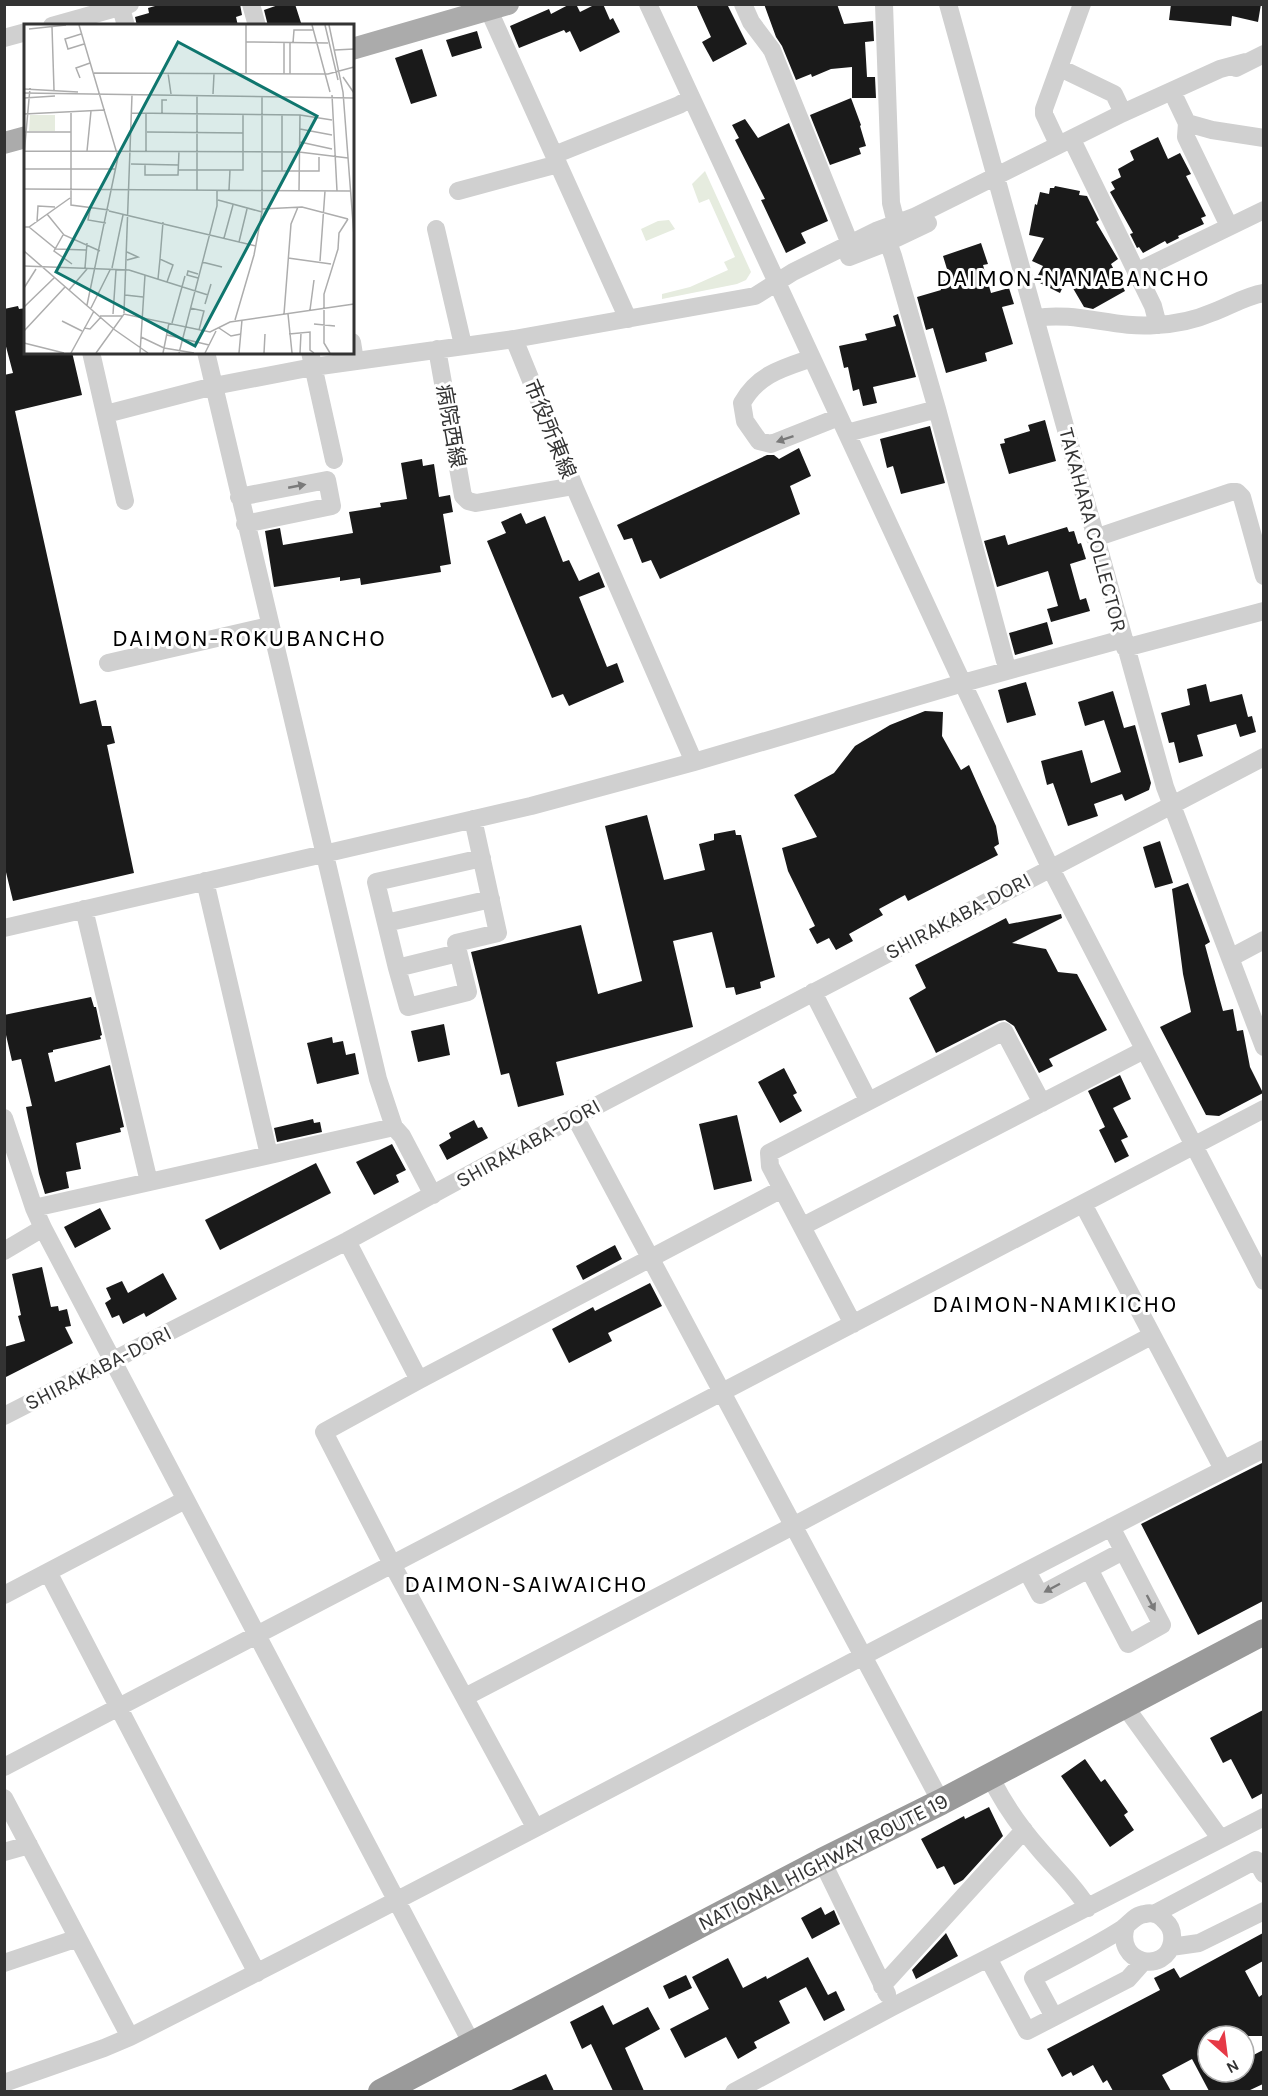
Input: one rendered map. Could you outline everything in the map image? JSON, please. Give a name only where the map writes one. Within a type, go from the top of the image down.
[{"type":"highway","name":"NATIONAL HIGHWAY ROUTE 19","points":[[381,2091],[941,1802],[1263,1632]]},
{"type":"main road","points":[[354,48],[495,7]]},
{"type":"main road","points":[[4,143],[24,138]]},
{"type":"street","points":[[251,4],[256,24]]},
{"type":"street","points":[[648,4],[1050,867],[1263,1281]]},
{"type":"street","points":[[743,4],[751,22],[772,50],[850,244]]},
{"type":"street","points":[[884,4],[891,202],[896,224]]},
{"type":"street","name":"TAKAHARA COLLECTOR","points":[[948,4],[1165,788],[1263,1047]]},
{"type":"street","points":[[1082,4],[1044,114],[1066,145],[1136,272],[1153,306],[1158,325]]},
{"type":"street","points":[[59,24],[124,5],[126,24]]},
{"type":"street","points":[[495,7],[556,160],[628,319]]},
{"type":"street","points":[[4,38],[24,33]]},
{"type":"street","points":[[1066,145],[1176,100],[1263,54]]},
{"type":"street","points":[[777,284],[803,280],[858,252],[888,242],[1123,113],[1220,69],[1246,62]]},
{"type":"street","points":[[1060,68],[1114,94],[1123,113]]},
{"type":"street","points":[[458,191],[556,160],[691,98]]},
{"type":"street","points":[[1176,100],[1187,123],[1186,137],[1229,226]]},
{"type":"street","points":[[1187,123],[1212,130],[1263,138]]},
{"type":"street","points":[[106,414],[311,360],[355,361],[514,339],[755,296],[794,272],[850,244],[997,181]]},
{"type":"street","points":[[1136,272],[1263,210]]},
{"type":"street","points":[[436,229],[463,345]]},
{"type":"street","points":[[888,242],[937,409],[1005,661]]},
{"type":"street","points":[[1036,318],[1067,316],[1137,326],[1158,325],[1199,317],[1263,293]]},
{"type":"street","name":"市役所東線","points":[[468,501],[476,503],[574,486],[514,339]]},
{"type":"street","name":"病院西線","points":[[437,349],[463,496],[468,501]]},
{"type":"street","points":[[91,354],[125,501]]},
{"type":"street","points":[[206,354],[269,626],[378,1078],[394,1127],[402,1136],[433,1195]]},
{"type":"street","points":[[354,354],[355,361]]},
{"type":"street","points":[[812,357],[772,372],[749,390],[742,403],[745,422],[759,441],[771,444],[843,425],[937,409]]},
{"type":"street","points":[[311,360],[334,460]]},
{"type":"street","points":[[239,497],[327,480],[332,506],[245,524]]},
{"type":"street","points":[[574,486],[694,762]]},
{"type":"street","points":[[1095,538],[1231,492],[1237,492],[1242,497],[1263,576]]},
{"type":"street","points":[[4,928],[473,819],[694,762],[963,683],[1263,611]]},
{"type":"street","points":[[108,663],[269,626]]},
{"type":"street","name":"SHIRAKABA-DORI","points":[[4,1416],[347,1241],[575,1117],[1263,757]]},
{"type":"street","points":[[473,819],[482,858],[491,899],[498,933],[456,943],[468,992],[408,1007],[376,882],[482,858]]},
{"type":"street","points":[[205,881],[269,1155]]},
{"type":"street","points":[[387,923],[491,899]]},
{"type":"street","points":[[84,909],[149,1182]]},
{"type":"street","points":[[1230,958],[1263,940]]},
{"type":"street","points":[[397,968],[458,953]]},
{"type":"street","points":[[813,992],[868,1100]]},
{"type":"street","points":[[853,1324],[770,1166],[769,1153],[1004,1031],[1042,1103]]},
{"type":"street","points":[[803,1226],[1144,1050]]},
{"type":"street","points":[[4,1767],[1263,1109]]},
{"type":"street","points":[[575,1117],[941,1802]]},
{"type":"street","points":[[4,1118],[43,1228],[472,2044]]},
{"type":"street","points":[[34,1208],[394,1127]]},
{"type":"street","points":[[535,1827],[392,1564],[324,1432],[782,1189]]},
{"type":"street","points":[[1083,1204],[1223,1469]]},
{"type":"street","points":[[4,1251],[43,1228]]},
{"type":"street","points":[[347,1241],[419,1380]]},
{"type":"street","points":[[465,1697],[1151,1336]]},
{"type":"street","points":[[4,2083],[130,2037],[397,1902],[535,1827],[1263,1449]]},
{"type":"street","points":[[4,1595],[185,1500]]},
{"type":"street","points":[[1089,1569],[1128,1644],[1162,1625],[1111,1527]]},
{"type":"street","points":[[1027,1571],[1040,1595],[1124,1551]]},
{"type":"street","points":[[48,1572],[257,1973]]},
{"type":"street","points":[[1124,1705],[1220,1838]]},
{"type":"street","points":[[990,1776],[1024,1830],[1088,1908]]},
{"type":"street","points":[[4,1798],[130,2037]]},
{"type":"street","points":[[734,2091],[892,2007],[1263,1817]]},
{"type":"street","points":[[882,1986],[1024,1830]]},
{"type":"street","points":[[4,1852],[29,1845]]},
{"type":"street","points":[[1054,2017],[1033,1977],[1108,1938],[1139,1918],[1256,1860],[1263,1874]]},
{"type":"street","points":[[822,1862],[892,2007]]},
{"type":"street","points":[[1124,1889],[1139,1918]]},
{"type":"street","points":[[1171,1947],[1199,1943],[1263,1911]]},
{"type":"street","points":[[1139,1918],[1168,1923],[1173,1939],[1171,1947],[1159,1959],[1144,1961],[1137,1959],[1126,1948],[1124,1934],[1139,1918]]},
{"type":"street","points":[[4,1963],[78,1938]]},
{"type":"street","points":[[988,1958],[1027,2031],[1128,1979],[1144,1961]]},
{"type":"shaded area","points":[[705,171],[751,272],[746,280],[737,284],[662,299],[662,294],[690,287],[728,270],[724,262],[735,257],[709,199],[699,203],[692,184]]},
{"type":"shaded area","points":[[669,220],[675,229],[646,241],[641,229],[658,221]]},
{"type":"building","points":[[162,4],[240,4],[242,15],[236,17],[238,24],[137,24],[135,17],[149,13],[148,8]]},
{"type":"building","points":[[281,4],[295,4],[301,24],[268,24],[264,10]]},
{"type":"building","points":[[570,4],[576,4],[580,12],[596,4],[603,4],[610,20],[613,18],[620,32],[580,52],[570,31],[566,33],[564,30],[519,48],[510,26],[549,9],[551,14]]},
{"type":"building","points":[[696,4],[727,4],[747,44],[713,62],[702,42],[711,37]]},
{"type":"building","points":[[764,4],[837,4],[844,24],[873,21],[874,41],[865,42],[867,77],[875,77],[876,98],[852,98],[852,67],[831,69],[812,77],[811,74],[796,80]]},
{"type":"building","points":[[1171,4],[1261,4],[1258,22],[1232,16],[1231,26],[1169,20]]},
{"type":"building","points":[[477,31],[482,48],[452,57],[446,40]]},
{"type":"building","points":[[422,49],[437,96],[411,104],[395,58]]},
{"type":"building","points":[[851,98],[866,146],[859,148],[861,154],[830,165],[810,115]]},
{"type":"building","points":[[745,119],[758,138],[789,123],[828,221],[801,233],[806,243],[786,253],[761,200],[765,199],[735,140],[739,138],[732,125]]},
{"type":"building","points":[[1158,137],[1168,159],[1180,153],[1191,174],[1186,176],[1206,216],[1201,218],[1204,224],[1178,236],[1179,238],[1167,244],[1165,241],[1143,253],[1139,247],[1137,248],[1130,234],[1133,233],[1110,192],[1115,189],[1111,182],[1121,177],[1118,169],[1134,160],[1130,151]]},
{"type":"building","points":[[1055,186],[1080,191],[1079,195],[1087,196],[1099,220],[1096,222],[1118,259],[1111,264],[1125,291],[1093,309],[1084,307],[1067,278],[1060,293],[1040,283],[1043,277],[1038,275],[1043,266],[1032,261],[1044,238],[1029,235],[1035,204],[1037,205],[1040,192],[1049,194],[1050,188]]},
{"type":"building","points":[[981,243],[988,264],[983,265],[991,293],[1009,288],[1014,304],[1002,307],[1013,344],[985,353],[987,361],[946,373],[933,328],[926,330],[917,297],[941,290],[939,282],[950,279],[943,256]]},
{"type":"building","points":[[18,306],[19,309],[24,308],[24,354],[72,354],[82,395],[15,411],[80,704],[96,700],[102,726],[111,726],[115,743],[107,745],[134,873],[13,901],[4,864],[4,375],[13,373],[4,339],[4,309]]},
{"type":"building","points":[[898,314],[916,377],[873,387],[877,403],[863,406],[859,389],[853,391],[848,367],[844,368],[839,346],[867,340],[865,334],[896,326],[893,316]]},
{"type":"building","points":[[1045,420],[1056,461],[1009,474],[1000,444],[1005,443],[1004,439],[1030,431],[1028,425]]},
{"type":"building","points":[[930,426],[945,483],[901,494],[893,466],[887,468],[880,439]]},
{"type":"building","points":[[799,448],[811,476],[790,486],[800,514],[660,579],[651,560],[642,563],[632,538],[624,540],[617,525],[767,455],[774,455],[779,459]]},
{"type":"building","points":[[422,459],[423,466],[434,464],[439,497],[450,495],[453,512],[443,514],[451,564],[440,566],[441,572],[361,585],[360,578],[340,581],[340,577],[274,587],[265,531],[280,528],[283,545],[353,533],[349,512],[381,507],[380,503],[407,499],[401,463]]},
{"type":"building","points":[[521,513],[526,524],[545,516],[563,562],[569,560],[579,581],[599,572],[605,587],[579,597],[607,667],[617,663],[624,682],[569,706],[563,694],[552,698],[487,541],[506,533],[501,522]]},
{"type":"building","points":[[1067,527],[1069,532],[1074,531],[1086,559],[1070,564],[1080,600],[1086,598],[1090,611],[1051,622],[1047,609],[1058,606],[1048,571],[997,587],[984,541],[1005,535],[1008,545]]},
{"type":"building","points":[[1047,622],[1053,644],[1015,655],[1009,633]]},
{"type":"building","points":[[1026,682],[1036,715],[1007,723],[998,690]]},
{"type":"building","points":[[1206,684],[1210,702],[1242,694],[1248,717],[1252,716],[1256,732],[1240,737],[1236,724],[1197,735],[1203,756],[1179,763],[1174,742],[1169,743],[1161,713],[1190,705],[1187,689]]},
{"type":"building","points":[[1113,691],[1124,728],[1135,725],[1151,783],[1149,790],[1125,801],[1122,794],[1094,804],[1098,816],[1068,826],[1053,783],[1047,785],[1041,761],[1082,750],[1091,783],[1121,772],[1104,720],[1085,726],[1078,702]]},
{"type":"building","points":[[925,711],[943,712],[942,736],[961,770],[969,765],[996,826],[999,844],[994,847],[998,855],[908,901],[905,895],[879,909],[883,915],[849,934],[853,941],[836,950],[829,938],[817,944],[809,929],[815,926],[788,871],[782,848],[817,837],[794,795],[834,773],[855,746],[890,725]]},
{"type":"building","points":[[647,815],[664,880],[705,870],[699,844],[714,840],[714,834],[735,830],[736,835],[741,835],[775,977],[760,982],[761,988],[736,995],[734,987],[726,988],[712,932],[673,941],[693,1027],[556,1062],[564,1095],[518,1107],[509,1073],[501,1075],[471,952],[581,925],[598,994],[642,981],[605,826]]},
{"type":"building","points":[[1160,841],[1173,883],[1155,888],[1143,847]]},
{"type":"building","points":[[1188,883],[1210,942],[1205,945],[1223,1011],[1233,1009],[1237,1031],[1243,1030],[1250,1067],[1263,1093],[1219,1116],[1206,1115],[1160,1027],[1191,1012],[1183,974],[1172,889]]},
{"type":"building","points":[[1061,914],[1062,918],[1012,943],[1046,949],[1058,972],[1077,974],[1107,1030],[1049,1059],[1053,1066],[1039,1073],[1014,1026],[1005,1020],[936,1053],[909,998],[926,988],[915,965],[1006,918],[1009,924]]},
{"type":"building","points":[[91,997],[96,1007],[101,1039],[48,1053],[55,1082],[110,1065],[124,1127],[120,1128],[121,1132],[76,1143],[81,1169],[66,1172],[69,1188],[45,1194],[26,1107],[32,1106],[21,1059],[12,1061],[6,1035],[4,1035],[4,1015]]},
{"type":"building","points":[[444,1024],[450,1055],[418,1062],[411,1031]]},
{"type":"building","points":[[332,1037],[333,1043],[343,1041],[346,1055],[355,1053],[359,1074],[317,1084],[307,1043]]},
{"type":"building","points":[[784,1068],[797,1093],[793,1095],[802,1111],[780,1123],[758,1082]]},
{"type":"building","points":[[1120,1075],[1131,1099],[1113,1108],[1128,1137],[1121,1140],[1129,1156],[1115,1163],[1099,1130],[1105,1127],[1088,1091]]},
{"type":"building","points":[[737,1115],[752,1181],[714,1190],[699,1124]]},
{"type":"building","points":[[313,1119],[314,1123],[320,1122],[322,1132],[277,1142],[274,1128]]},
{"type":"building","points":[[474,1120],[478,1128],[482,1127],[488,1138],[447,1160],[439,1145],[451,1138],[449,1133]]},
{"type":"building","points":[[392,1144],[406,1170],[396,1175],[399,1182],[374,1195],[356,1162]]},
{"type":"building","points":[[316,1163],[331,1193],[220,1250],[205,1220]]},
{"type":"building","points":[[100,1208],[111,1229],[75,1248],[64,1227]]},
{"type":"building","points":[[615,1245],[622,1259],[583,1280],[576,1266]]},
{"type":"building","points":[[42,1267],[51,1307],[58,1306],[59,1311],[67,1309],[71,1326],[65,1327],[73,1343],[4,1378],[4,1347],[25,1341],[18,1316],[21,1315],[12,1274]]},
{"type":"building","points":[[163,1273],[177,1299],[146,1317],[144,1313],[123,1324],[119,1315],[112,1318],[105,1303],[111,1299],[106,1288],[122,1281],[128,1293]]},
{"type":"building","points":[[650,1283],[662,1306],[608,1333],[612,1341],[569,1363],[552,1329],[593,1307],[595,1311]]},
{"type":"building","points":[[1262,1463],[1263,1601],[1198,1635],[1141,1524]]},
{"type":"building","points":[[1263,1710],[1263,1793],[1252,1799],[1231,1759],[1223,1763],[1210,1738]]},
{"type":"building","points":[[1085,1759],[1101,1782],[1105,1779],[1128,1812],[1124,1815],[1134,1830],[1110,1847],[1061,1776]]},
{"type":"building","points":[[989,1807],[1003,1836],[963,1880],[954,1885],[944,1866],[937,1869],[921,1839],[964,1816],[965,1819]]},
{"type":"building","points":[[821,1907],[825,1915],[834,1910],[840,1924],[812,1939],[801,1918]]},
{"type":"building","points":[[946,1933],[958,1956],[916,1979],[912,1970]]},
{"type":"building","points":[[1263,1933],[1263,1961],[1245,1971],[1259,1997],[1263,1994],[1263,2036],[1256,2036],[1256,2024],[1196,2024],[1196,2067],[1192,2059],[1162,2075],[1171,2091],[1113,2091],[1107,2080],[1103,2083],[1093,2065],[1073,2076],[1071,2072],[1062,2077],[1047,2049],[1160,1990],[1154,1978],[1174,1968],[1180,1978]]},
{"type":"building","points":[[808,1957],[828,1995],[836,1991],[845,2010],[824,2021],[806,1987],[779,2001],[790,2023],[754,2042],[757,2048],[738,2059],[726,2037],[685,2058],[670,2029],[709,2009],[692,1977],[728,1958],[743,1988],[766,1976],[767,1979]]},
{"type":"building","points":[[686,1975],[692,1988],[669,1999],[663,1986]]},
{"type":"building","points":[[603,2005],[613,2025],[648,2007],[660,2029],[625,2048],[644,2091],[613,2091],[591,2044],[582,2049],[570,2022]]},
{"type":"building","points":[[1263,2050],[1263,2084],[1248,2091],[1209,2091],[1205,2084],[1256,2084],[1256,2054]]},
{"type":"building","points":[[546,2074],[554,2091],[509,2091]]},
{"type":"district","name":"DAIMON-NANABANCHO","points":[[1073,278]]},
{"type":"district","name":"DAIMON-ROKUBANCHO","points":[[249,638]]},
{"type":"district","name":"DAIMON-NAMIKICHO","points":[[1055,1304]]},
{"type":"district","name":"DAIMON-SAIWAICHO","points":[[526,1584]]}]
